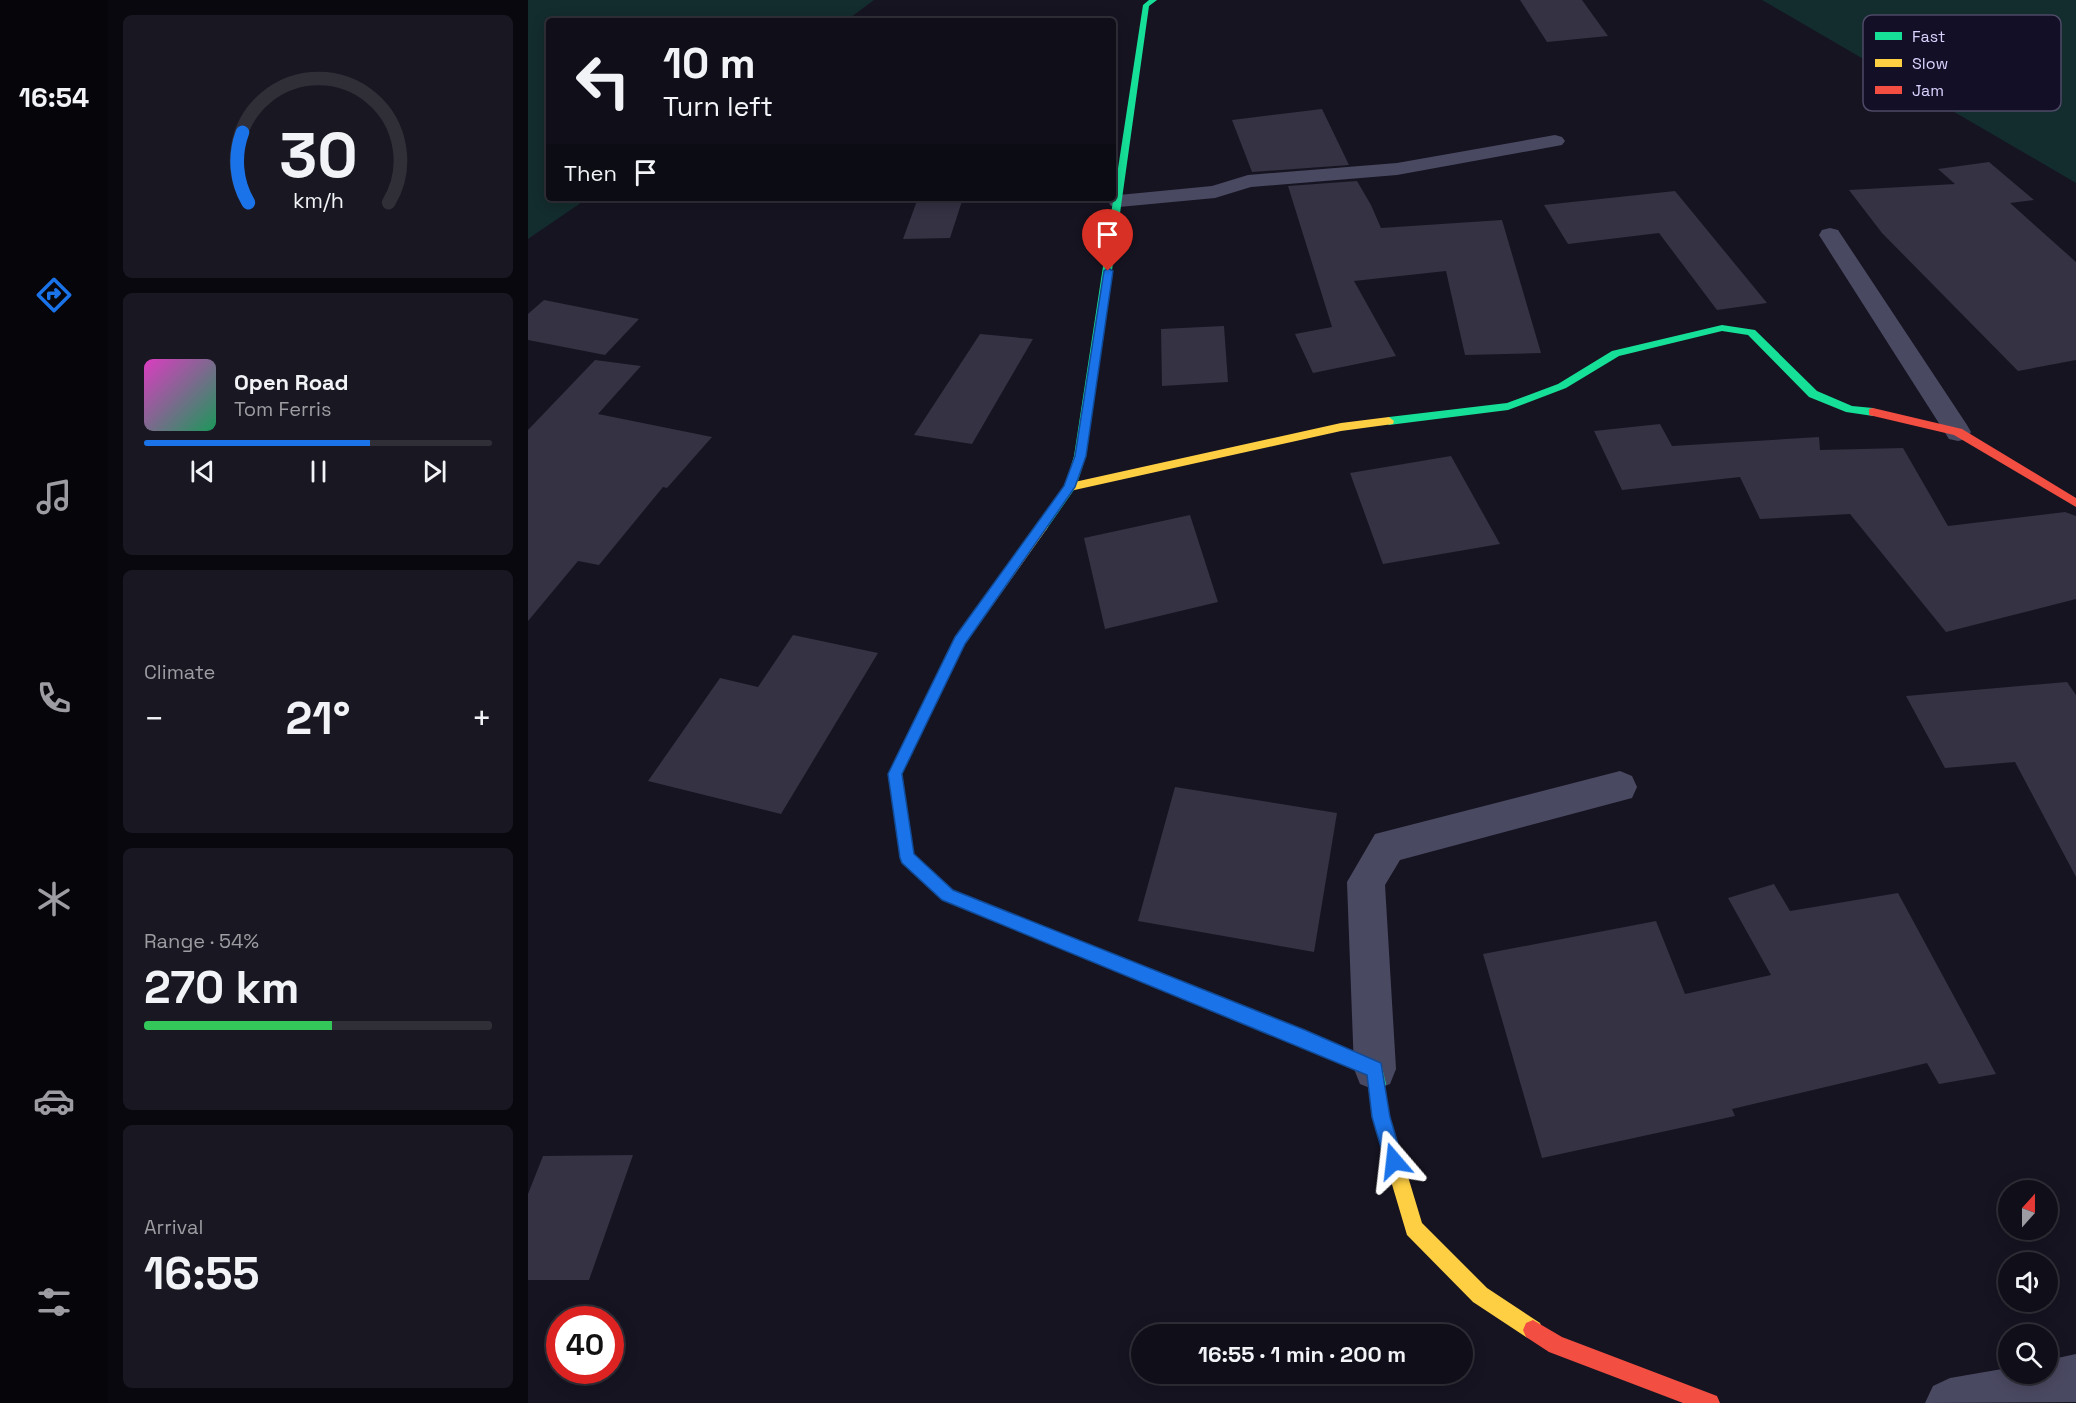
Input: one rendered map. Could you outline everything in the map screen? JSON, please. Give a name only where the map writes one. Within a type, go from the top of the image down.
[{"type":"street","points":[[1154,0],[1146,5],[1080,456],[1070,487],[960,640],[895,774],[907,858],[948,895],[1375,1069]]},
{"type":"street","points":[[1119,201],[1215,192],[1248,181],[1398,169],[1555,141]]},
{"type":"street","points":[[1830,235],[1958,432]]},
{"type":"street","points":[[1070,487],[1341,427],[1508,406],[1562,386],[1616,353],[1722,328],[1751,333],[1813,394],[1850,409],[1897,416],[1958,432],[2076,503]]},
{"type":"street","points":[[1620,787],[1388,846],[1366,882],[1375,1069],[1381,1117],[1414,1228],[1480,1295],[1556,1345],[1710,1403]]},
{"type":"street","points":[[1950,1403],[2076,1378]]},
{"type":"green space","points":[[528,0],[874,0],[850,18],[546,18],[546,201],[584,201],[528,239]]},
{"type":"green space","points":[[1762,0],[2076,0],[2076,183],[1952,111],[2061,111],[2061,15],[1863,15],[1863,59]]},
{"type":"building","points":[[1520,0],[1582,0],[1608,36],[1547,42]]},
{"type":"building","points":[[1322,109],[1349,165],[1252,172],[1232,120]]},
{"type":"building","points":[[1989,162],[2034,200],[2010,203],[2076,262],[2076,360],[2018,371],[1882,233],[1849,190],[1955,184],[1938,169]]},
{"type":"building","points":[[1357,181],[1381,228],[1502,220],[1541,353],[1465,355],[1446,271],[1354,281],[1396,356],[1313,373],[1295,334],[1332,327],[1288,186]]},
{"type":"building","points":[[1675,191],[1767,303],[1717,310],[1659,233],[1568,244],[1544,205]]},
{"type":"building","points":[[917,201],[962,201],[950,238],[903,239]]},
{"type":"building","points":[[544,300],[639,319],[605,355],[528,340],[528,314]]},
{"type":"building","points":[[1224,326],[1228,382],[1162,386],[1161,329]]},
{"type":"building","points":[[980,334],[1033,339],[972,444],[914,435]]},
{"type":"building","points":[[595,360],[641,366],[598,414],[712,437],[667,488],[663,487],[599,565],[578,561],[528,621],[528,430]]},
{"type":"building","points":[[1660,424],[1672,446],[1819,437],[1820,450],[1903,448],[1948,526],[2065,512],[2076,516],[2076,599],[1946,632],[1850,514],[1760,519],[1740,477],[1622,490],[1594,431]]},
{"type":"building","points":[[1451,456],[1500,544],[1383,564],[1350,473]]},
{"type":"building","points":[[1190,515],[1218,602],[1105,629],[1084,538]]},
{"type":"building","points":[[793,635],[878,653],[781,814],[648,781],[720,678],[758,687]]},
{"type":"building","points":[[2067,682],[2076,695],[2076,877],[2015,762],[1945,768],[1906,696]]},
{"type":"building","points":[[1175,787],[1337,813],[1314,952],[1138,921]]},
{"type":"building","points":[[1774,884],[1790,911],[1898,893],[1996,1074],[1939,1084],[1927,1063],[1732,1109],[1735,1116],[1542,1158],[1483,954],[1656,921],[1685,994],[1771,975],[1728,898]]},
{"type":"building","points":[[633,1155],[589,1280],[528,1280],[528,1194],[543,1156]]},
{"type":"traffic: fast","points":[[1042,527],[1070,487],[1080,456],[1146,5],[1154,0]]},
{"type":"traffic: fast","points":[[1389,421],[1508,406],[1562,386],[1616,353],[1722,328],[1751,332],[1813,394],[1850,409],[1873,412]]},
{"type":"traffic: fast","points":[[911,741],[895,774],[907,858],[948,895],[1375,1069],[1377,1084]]},
{"type":"traffic: slow","points":[[1070,487],[1341,427],[1389,421]]},
{"type":"traffic: slow","points":[[911,741],[960,641],[1042,527]]},
{"type":"traffic: slow","points":[[1377,1084],[1381,1117],[1414,1228],[1480,1295],[1533,1330]]},
{"type":"traffic: jam","points":[[1873,412],[1958,432],[2076,503]]},
{"type":"traffic: jam","points":[[1533,1330],[1556,1345],[1710,1403]]},
{"type":"route","points":[[1108,271],[1080,456],[1070,487],[960,640],[895,774],[907,858],[948,895],[1375,1069],[1381,1117],[1394,1161]]}]
